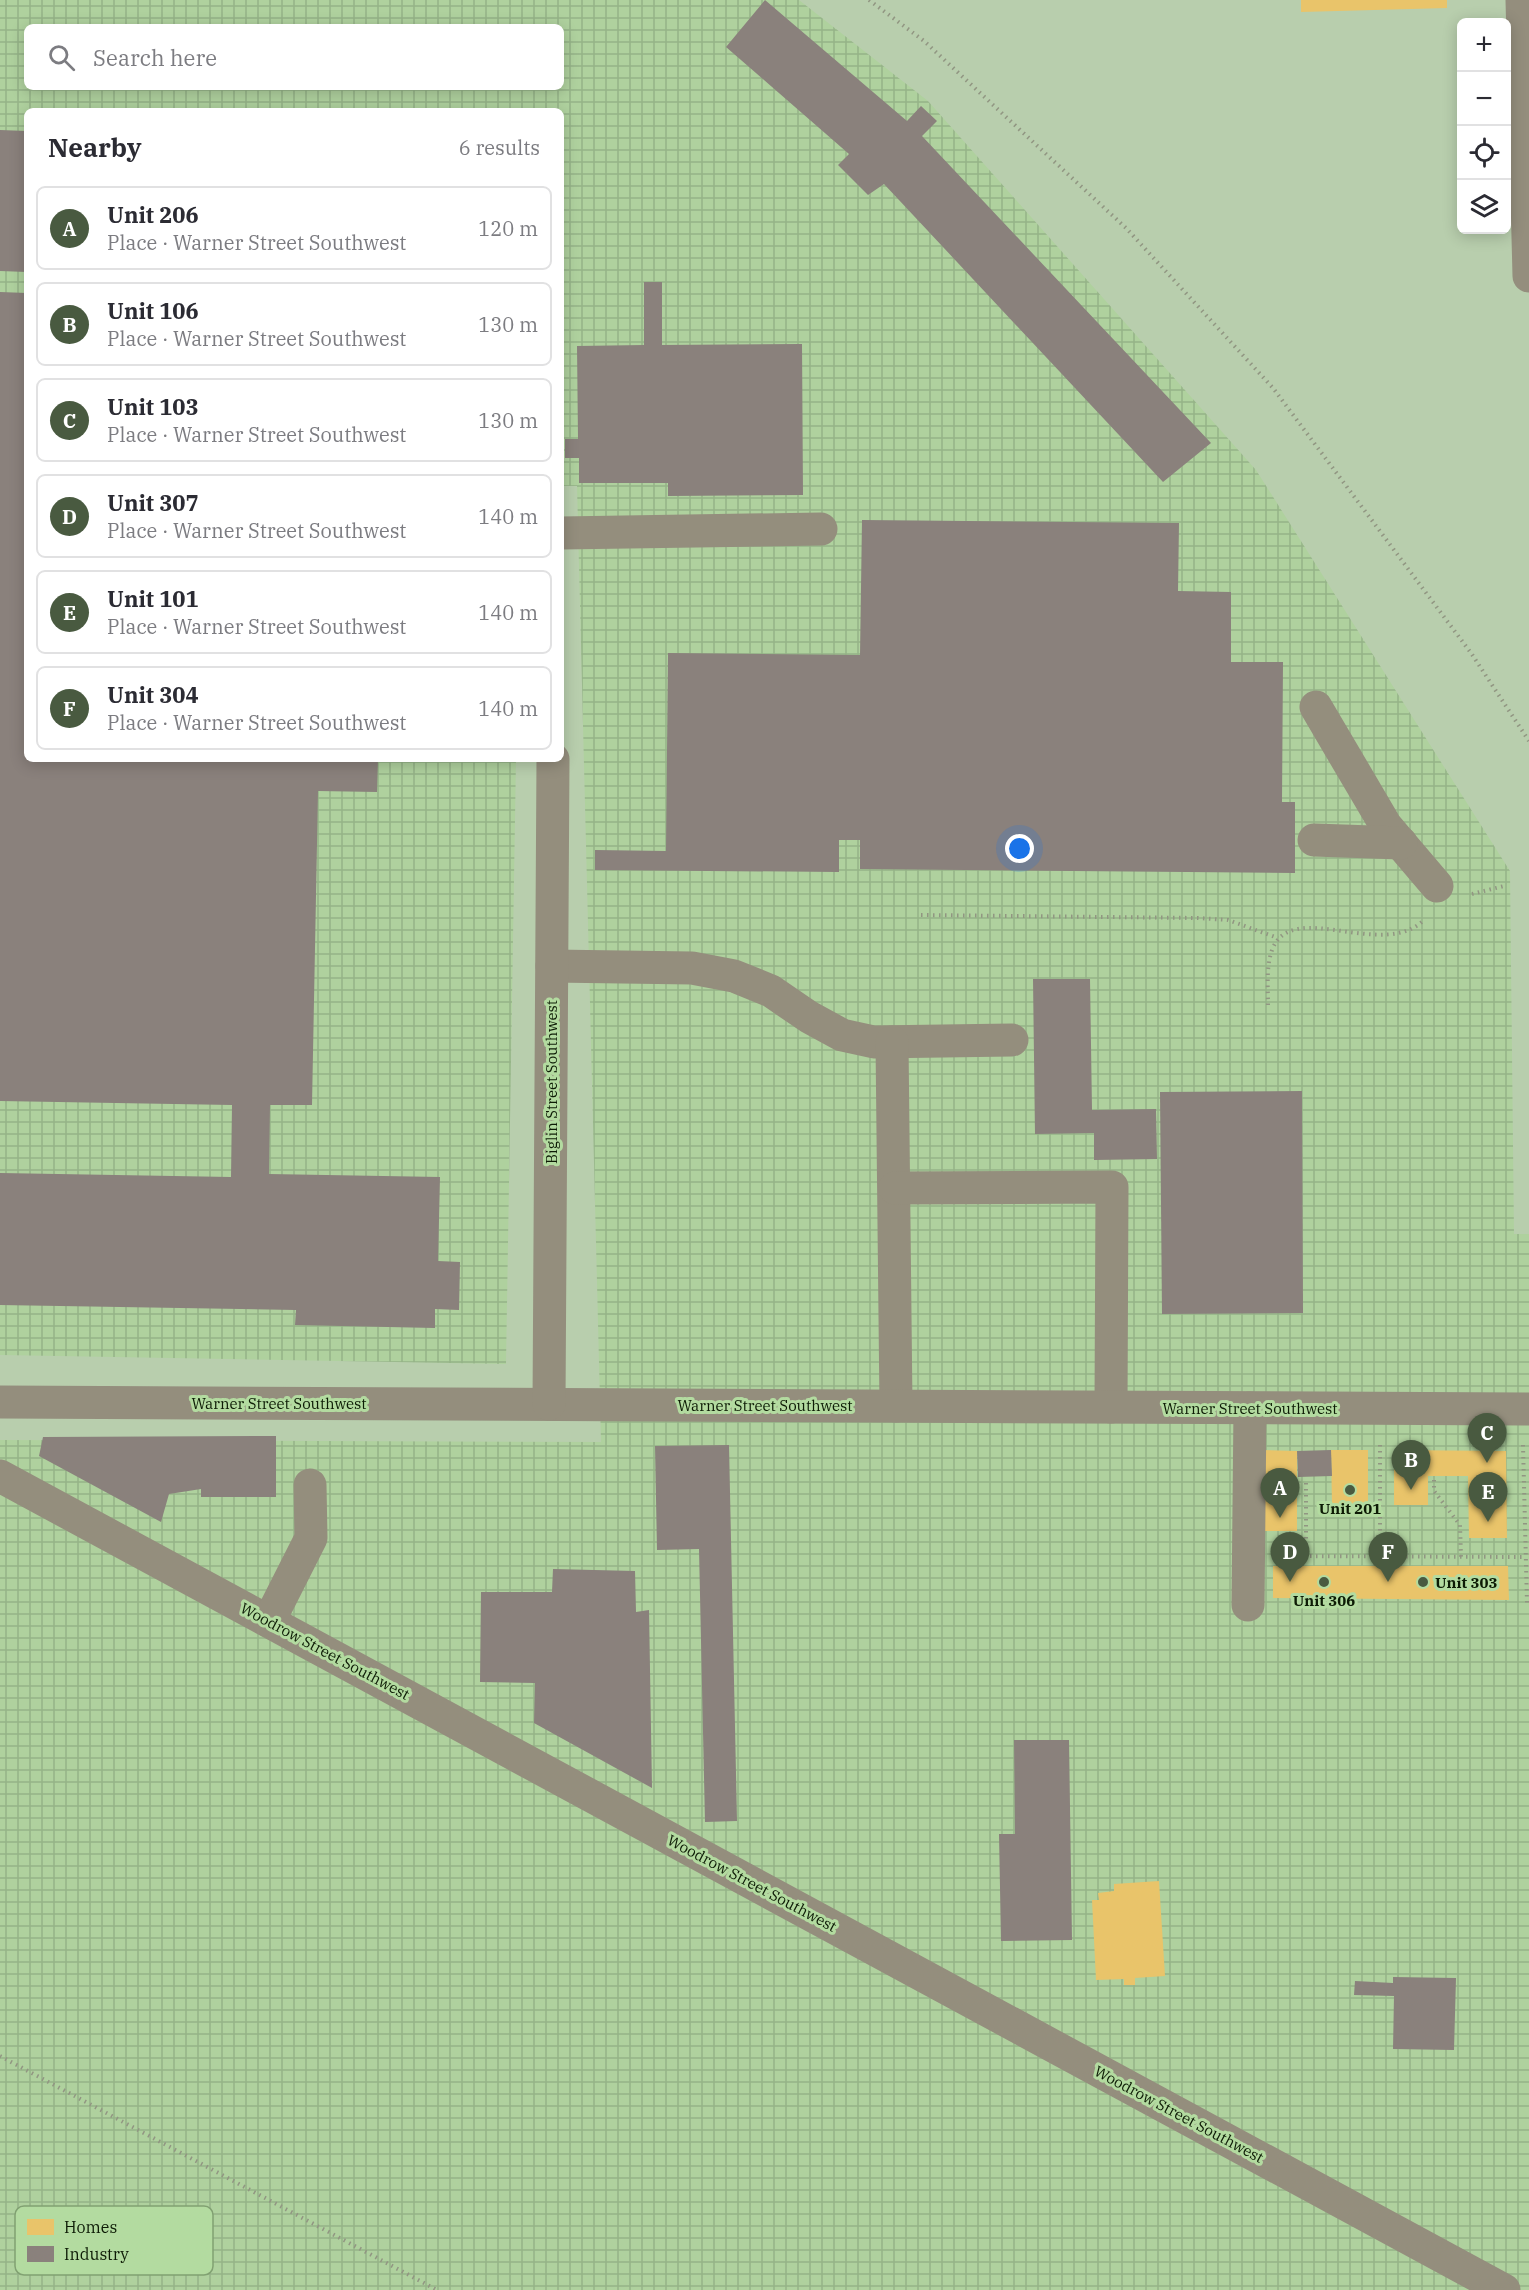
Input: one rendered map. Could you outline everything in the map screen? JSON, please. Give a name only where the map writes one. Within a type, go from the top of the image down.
[{"type":"street","points":[[1522,0],[1529,276]]},
{"type":"street","points":[[564,533],[821,528]]},
{"type":"street","points":[[1316,707],[1386,826],[1450,891]]},
{"type":"street","name":"Biglin Street Southwest","points":[[549,1404],[553,762]]},
{"type":"street","points":[[1314,840],[1401,843]]},
{"type":"street","points":[[552,966],[692,968],[734,976],[771,991],[809,1017],[842,1035],[874,1042],[1012,1040]]},
{"type":"street","points":[[892,1042],[896,1406]]},
{"type":"street","points":[[895,1188],[1112,1187],[1111,1407]]},
{"type":"street","name":"Warner Street Southwest","points":[[0,1402],[1524,1409]]},
{"type":"street","points":[[1248,1605],[1250,1408]]},
{"type":"street","name":"Woodrow Street Southwest","points":[[0,1476],[1504,2290]]},
{"type":"street","points":[[269,1621],[311,1538],[310,1485]]},
{"type":"path","points":[[869,0],[924,41],[1126,228],[1273,388],[1471,653],[1529,741]]},
{"type":"path","points":[[1450,891],[1504,886]]},
{"type":"path","points":[[921,915],[1227,920],[1278,938]]},
{"type":"path","points":[[1268,1005],[1269,964],[1278,938],[1292,930],[1308,928],[1389,936],[1415,930],[1428,916]]},
{"type":"path","points":[[1524,1409],[1527,1603]]},
{"type":"path","points":[[1380,1444],[1380,1557]]},
{"type":"path","points":[[1434,1480],[1434,1491],[1460,1525],[1461,1557]]},
{"type":"path","points":[[1306,1483],[1306,1556]]},
{"type":"path","points":[[1249,1556],[1526,1557]]},
{"type":"path","points":[[0,2056],[437,2290]]},
{"type":"shaded area","points":[[0,0],[799,0],[928,101],[1256,470],[1510,871],[1514,1234],[1529,1234],[1529,2290],[0,2290],[0,1440],[601,1442],[577,486],[564,486],[564,108],[24,108],[24,762],[516,762],[506,1364],[0,1355]]},
{"type":"building: Homes","points":[[1301,0],[1447,0],[1447,8],[1301,12]]},
{"type":"building: Homes","points":[[1261,1450],[1297,1451],[1297,1531],[1263,1531]]},
{"type":"building: Homes","points":[[1331,1450],[1368,1450],[1368,1504],[1332,1505]]},
{"type":"building: Homes","points":[[1394,1450],[1506,1451],[1507,1538],[1469,1538],[1468,1476],[1428,1476],[1428,1505],[1394,1505]]},
{"type":"building: Homes","points":[[1273,1566],[1508,1566],[1509,1600],[1273,1598]]},
{"type":"building: Homes","points":[[1159,1881],[1165,1976],[1135,1978],[1135,1985],[1124,1985],[1124,1979],[1096,1980],[1092,1900],[1099,1900],[1098,1893],[1114,1891],[1114,1884]]},
{"type":"building: Industry","points":[[765,0],[907,121],[921,106],[937,121],[922,136],[1211,443],[1163,482],[884,184],[868,195],[838,165],[849,154],[726,47]]},
{"type":"building: Industry","points":[[0,130],[24,131],[24,272],[0,271]]},
{"type":"building: Industry","points":[[644,282],[662,282],[662,345],[802,344],[803,495],[668,496],[668,483],[579,483],[579,458],[565,458],[565,439],[578,439],[577,346],[644,345]]},
{"type":"building: Industry","points":[[0,292],[24,293],[24,762],[378,762],[377,792],[318,791],[312,1105],[270,1105],[269,1174],[440,1177],[438,1261],[460,1262],[459,1310],[435,1309],[435,1328],[295,1325],[296,1310],[0,1305],[0,1173],[231,1177],[232,1105],[0,1101]]},
{"type":"building: Industry","points":[[862,520],[1179,523],[1178,591],[1231,592],[1231,662],[1283,662],[1282,802],[1295,802],[1295,873],[860,869],[860,840],[839,840],[839,872],[595,870],[595,850],[666,851],[668,653],[860,655]]},
{"type":"building: Industry","points":[[1033,979],[1090,979],[1092,1110],[1156,1109],[1157,1159],[1094,1160],[1094,1133],[1035,1134]]},
{"type":"building: Industry","points":[[1302,1091],[1303,1313],[1162,1314],[1160,1092]]},
{"type":"building: Industry","points":[[276,1436],[276,1497],[201,1497],[201,1489],[169,1494],[161,1522],[39,1456],[43,1437]]},
{"type":"building: Industry","points":[[729,1445],[737,1821],[705,1822],[699,1549],[657,1550],[655,1446]]},
{"type":"building: Industry","points":[[1331,1450],[1332,1476],[1298,1477],[1297,1451]]},
{"type":"building: Industry","points":[[553,1569],[635,1571],[636,1612],[649,1610],[652,1788],[534,1723],[535,1683],[480,1682],[481,1592],[552,1592]]},
{"type":"building: Industry","points":[[1014,1740],[1069,1740],[1072,1940],[1001,1941],[999,1834],[1015,1834]]},
{"type":"building: Industry","points":[[1393,1977],[1456,1978],[1454,2050],[1393,2049],[1394,1996],[1354,1995],[1355,1981],[1393,1983]]},
{"type":"place","name":"Unit 103","points":[[1487,1463]]},
{"type":"place","name":"Unit 201","points":[[1350,1490]]},
{"type":"place","name":"Unit 106","points":[[1411,1490]]},
{"type":"place","name":"Unit 206","points":[[1280,1518]]},
{"type":"place","name":"Unit 101","points":[[1488,1522]]},
{"type":"place","name":"Unit 307","points":[[1290,1582]]},
{"type":"place","name":"Unit 306","points":[[1324,1582]]},
{"type":"place","name":"Unit 304","points":[[1388,1582]]},
{"type":"place","name":"Unit 303","points":[[1423,1582]]}]
